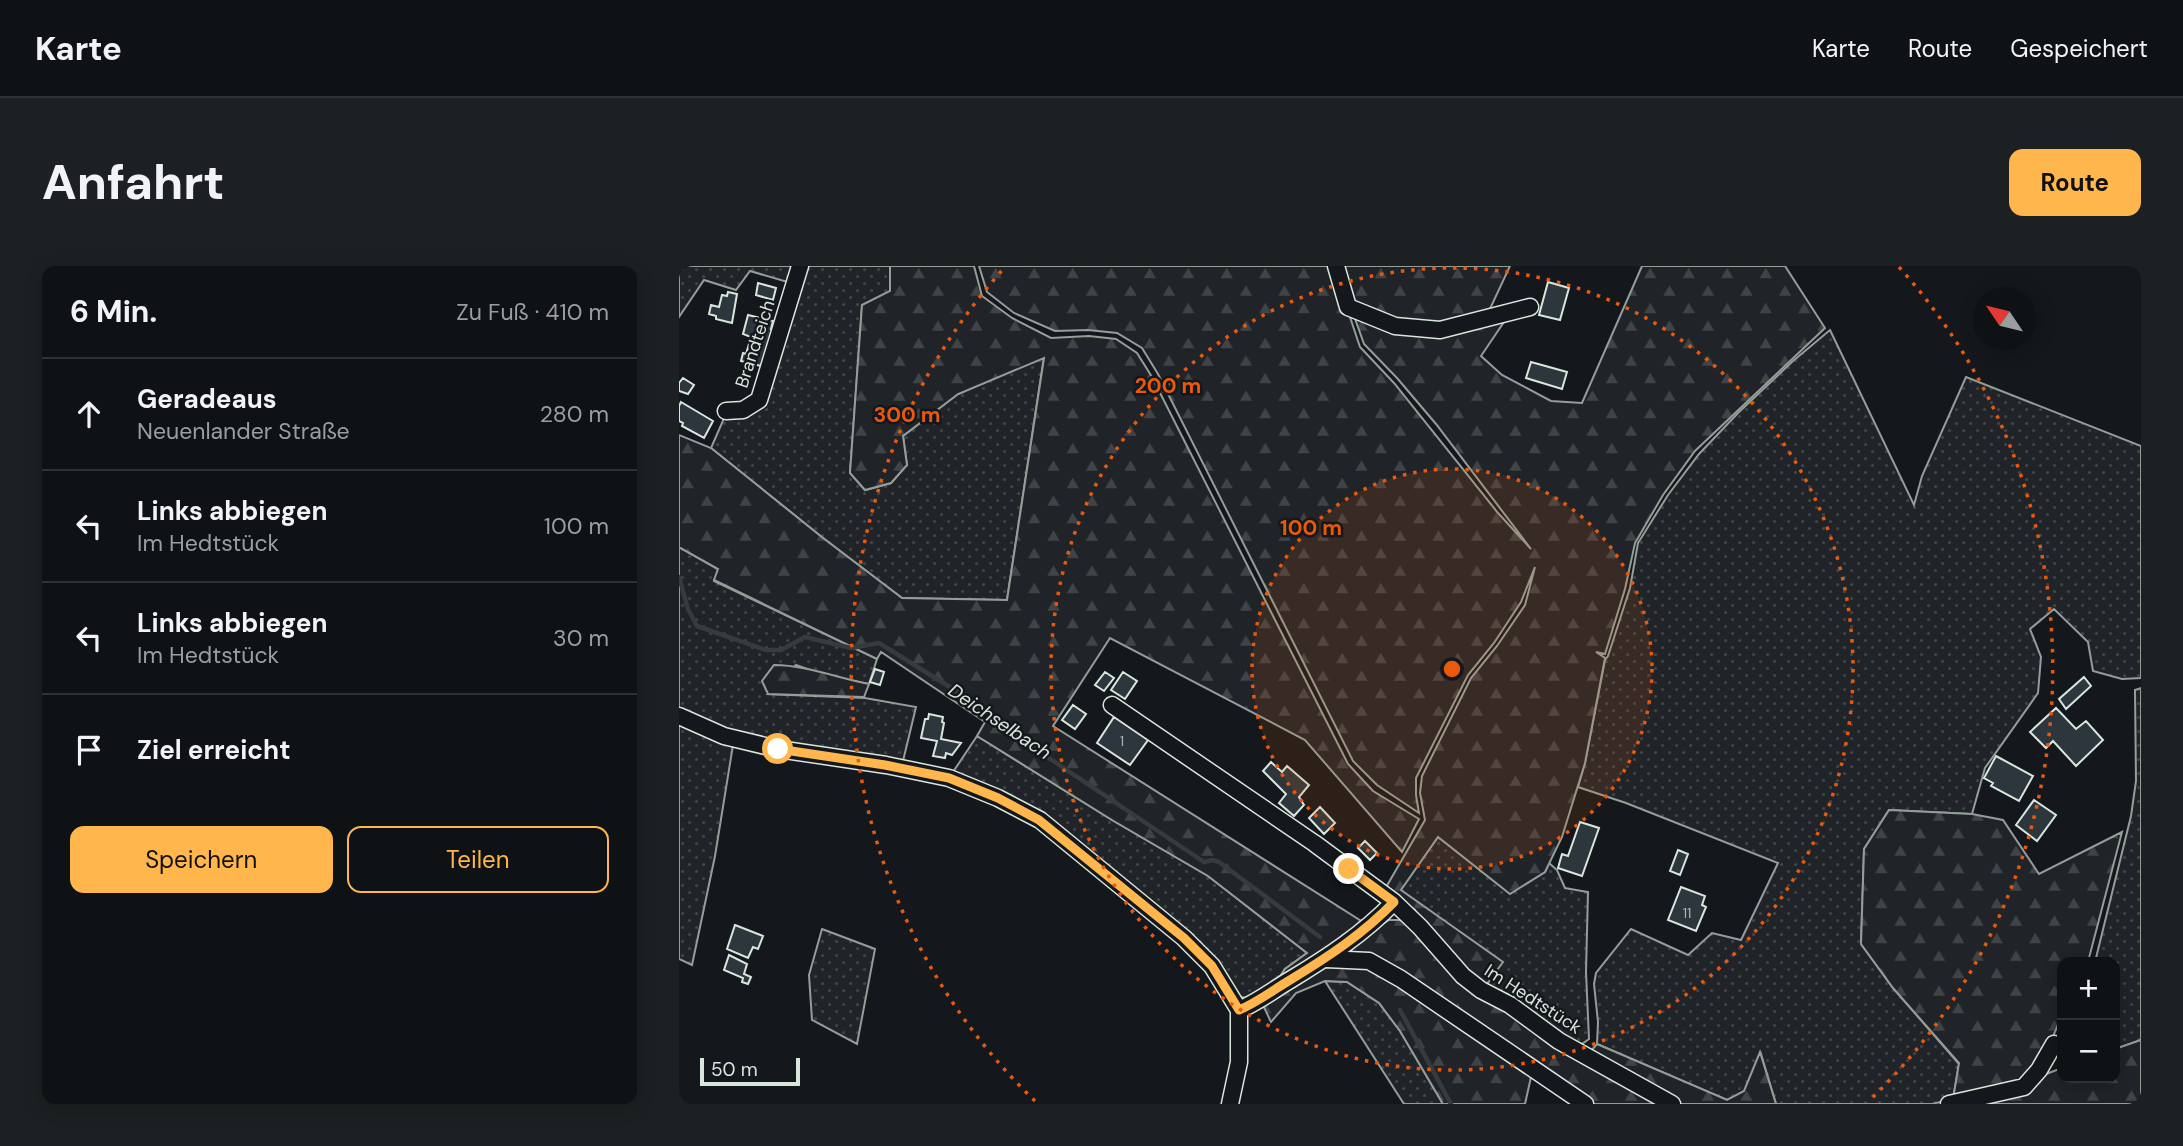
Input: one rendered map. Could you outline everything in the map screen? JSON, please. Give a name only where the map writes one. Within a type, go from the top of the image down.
[{"type":"street","name":"Brandteich","points":[[726,411],[743,411],[758,400],[800,266]]},
{"type":"street","points":[[1336,266],[1348,307],[1395,326],[1440,330],[1530,307]]},
{"type":"street","name":"Im Hedtstück","points":[[1112,705],[1314,843],[1394,902],[1420,927],[1462,976],[1481,990],[1510,1005],[1559,1041],[1672,1104]]},
{"type":"street","points":[[679,716],[724,736],[778,749],[885,765],[949,778],[998,798],[1039,820],[1184,938],[1212,966],[1239,1010],[1239,1062],[1230,1104]]},
{"type":"street","points":[[1239,1010],[1259,1001],[1326,959],[1375,922],[1394,902]]},
{"type":"street","points":[[1326,959],[1369,961],[1401,979],[1585,1104]]},
{"type":"street","points":[[1949,1104],[2024,1087],[2039,1070],[2055,1044]]},
{"type":"green space","points":[[679,266],[796,266],[791,283],[750,271],[736,290],[704,280],[679,317]]},
{"type":"green space","points":[[803,266],[890,266],[891,291],[862,306],[850,473],[865,490],[891,483],[907,465],[903,436],[958,394],[1044,357],[1007,600],[902,598],[711,448],[725,416],[756,407]]},
{"type":"green space","points":[[890,266],[974,266],[982,296],[1012,318],[1051,338],[1089,336],[1116,339],[1137,353],[1152,377],[1348,764],[1373,791],[1419,819],[1402,852],[1305,740],[1110,638],[1053,726],[1366,924],[1274,986],[1285,969],[1307,953],[1208,876],[977,736],[985,722],[881,652],[877,659],[714,580],[718,569],[679,547],[679,435],[711,448],[902,598],[1007,600],[1044,358],[958,394],[903,436],[907,465],[891,483],[865,490],[850,473],[862,305],[890,291]]},
{"type":"green space","points":[[979,266],[1333,266],[1360,347],[1394,383],[1498,513],[1531,549],[1436,424],[1364,344],[1353,313],[1394,331],[1508,316],[1481,356],[1502,375],[1551,401],[1582,403],[1642,266],[1785,266],[1825,328],[1695,451],[1663,495],[1635,543],[1625,589],[1605,654],[1596,652],[1605,658],[1585,763],[1562,837],[1545,872],[1510,894],[1438,837],[1401,890],[1503,962],[1484,988],[1420,922],[1415,910],[1385,889],[1425,820],[1420,793],[1422,776],[1471,678],[1525,605],[1535,567],[1521,602],[1494,643],[1468,675],[1416,778],[1419,813],[1377,785],[1353,761],[1158,374],[1142,348],[1117,333],[1055,331],[1014,313],[987,292]]},
{"type":"green space","points":[[1340,266],[1510,266],[1489,311],[1441,326],[1396,323],[1351,305]]},
{"type":"green space","points":[[1830,330],[1914,505],[1922,476],[1966,377],[2141,446],[2141,678],[2122,679],[2093,671],[2088,642],[2054,609],[2030,629],[2041,657],[2038,693],[1985,768],[1972,814],[1889,810],[1864,849],[1861,944],[1893,988],[1959,1064],[1953,1099],[1932,1104],[1776,1104],[1761,1054],[1744,1092],[1727,1100],[1597,1044],[1594,984],[1596,973],[1631,929],[1688,955],[1712,933],[1741,940],[1778,863],[1578,787],[1605,660],[1630,588],[1638,543],[1668,495],[1699,454],[1738,413]]},
{"type":"green space","points":[[679,547],[719,570],[714,581],[877,659],[869,684],[824,675],[796,665],[768,694],[865,698],[916,707],[903,761],[737,734],[679,711]]},
{"type":"green space","points":[[774,665],[810,669],[869,684],[864,697],[768,694],[762,681]]},
{"type":"green space","points":[[2141,688],[2141,1040],[2120,1047],[2120,957],[2096,957],[2131,816],[2136,781],[2135,690]]},
{"type":"green space","points":[[679,723],[733,745],[715,856],[692,965],[679,959]]},
{"type":"green space","points":[[977,736],[1208,876],[1307,953],[1285,969],[1274,986],[1252,999],[1241,997],[1080,844],[951,775]]},
{"type":"green space","points":[[1889,810],[1972,814],[2003,820],[2039,874],[2122,832],[2089,957],[2057,957],[2057,1027],[2050,1043],[2021,1084],[1953,1099],[1959,1063],[1893,988],[1861,944],[1864,849]]},
{"type":"green space","points":[[1438,837],[1510,893],[1545,872],[1549,863],[1557,870],[1565,888],[1588,892],[1586,972],[1589,1039],[1582,1044],[1572,1041],[1484,988],[1502,962],[1400,890]]},
{"type":"green space","points":[[1389,920],[1400,920],[1416,927],[1462,980],[1591,1051],[1597,1044],[1727,1100],[1744,1091],[1760,1052],[1776,1104],[1573,1104],[1531,1077],[1525,1104],[1443,1104],[1400,1031],[1379,1003],[1347,982],[1325,981],[1296,993],[1271,1022],[1262,1003],[1305,971]]},
{"type":"green space","points":[[822,929],[875,949],[857,1044],[812,1020],[809,975]]},
{"type":"green space","points":[[1325,981],[1347,982],[1379,1003],[1400,1031],[1443,1104],[1404,1104]]},
{"type":"green space","points":[[2141,1040],[2141,1104],[1967,1104],[2057,1070],[2057,1083],[2120,1083],[2120,1047]]},
{"type":"building","points":[[1548,282],[1569,288],[1560,320],[1539,315]]},
{"type":"building","points":[[758,283],[776,288],[773,300],[756,295]]},
{"type":"building","points":[[728,292],[737,294],[732,323],[716,319],[716,316],[709,314],[711,305],[719,307],[722,295],[727,296]]},
{"type":"building","points":[[748,315],[773,321],[771,329],[774,329],[765,367],[741,361],[751,337],[743,334]]},
{"type":"building","points":[[1531,362],[1567,372],[1562,389],[1526,378]]},
{"type":"building","points":[[683,378],[694,385],[688,394],[679,391],[679,383]]},
{"type":"building","points":[[681,402],[713,421],[704,438],[682,426],[683,423],[679,421]]},
{"type":"building","points":[[875,669],[884,672],[880,685],[870,682]]},
{"type":"building","points":[[1105,672],[1114,678],[1104,691],[1095,685]]},
{"type":"building","points":[[1123,672],[1137,681],[1125,699],[1111,690]]},
{"type":"building","points":[[2084,677],[2091,686],[2066,709],[2059,699]]},
{"type":"building","points":[[1073,705],[1086,714],[1075,729],[1062,720]]},
{"type":"building","points":[[2056,708],[2076,729],[2086,721],[2103,740],[2076,766],[2053,741],[2046,748],[2030,732]]},
{"type":"building","points":[[929,714],[943,717],[941,739],[961,743],[952,755],[946,753],[945,758],[933,756],[937,741],[921,738],[925,719],[928,719]]},
{"type":"building","points":[[1114,717],[1148,740],[1130,765],[1097,743]]},
{"type":"building","points":[[1996,756],[2033,776],[2019,801],[1991,786],[1993,783],[1984,778]]},
{"type":"building","points":[[1271,762],[1282,772],[1287,766],[1309,785],[1299,797],[1304,805],[1294,816],[1279,803],[1286,794],[1263,771]]},
{"type":"building","points":[[2034,800],[2056,815],[2037,841],[2016,825]]},
{"type":"building","points":[[1320,807],[1335,823],[1324,834],[1309,818]]},
{"type":"building","points":[[1580,822],[1599,828],[1582,876],[1558,868],[1562,854],[1568,856]]},
{"type":"building","points":[[1365,841],[1377,853],[1370,860],[1358,848]]},
{"type":"building","points":[[1678,850],[1688,854],[1680,875],[1670,871]]},
{"type":"building","points":[[1681,887],[1705,896],[1702,905],[1706,907],[1696,931],[1668,920]]},
{"type":"building","points":[[735,925],[763,936],[758,949],[753,947],[748,958],[727,949]]},
{"type":"building","points":[[729,955],[747,964],[744,974],[751,977],[748,984],[742,982],[743,978],[724,970]]},
{"type":"waterway","name":"Deichselbach","points":[[679,577],[688,609],[697,626],[766,650],[781,650],[805,637],[851,648],[879,643],[974,702],[1025,742],[1204,862],[1219,862],[1320,937]]},
{"type":"waterway","name":"Deichselbach","points":[[1400,1010],[1451,1104]]},
{"type":"route","points":[[778,749],[885,765],[949,778],[998,798],[1039,820],[1184,938],[1212,966],[1239,1010],[1259,1001],[1326,959],[1375,922],[1394,902],[1349,869]]}]
